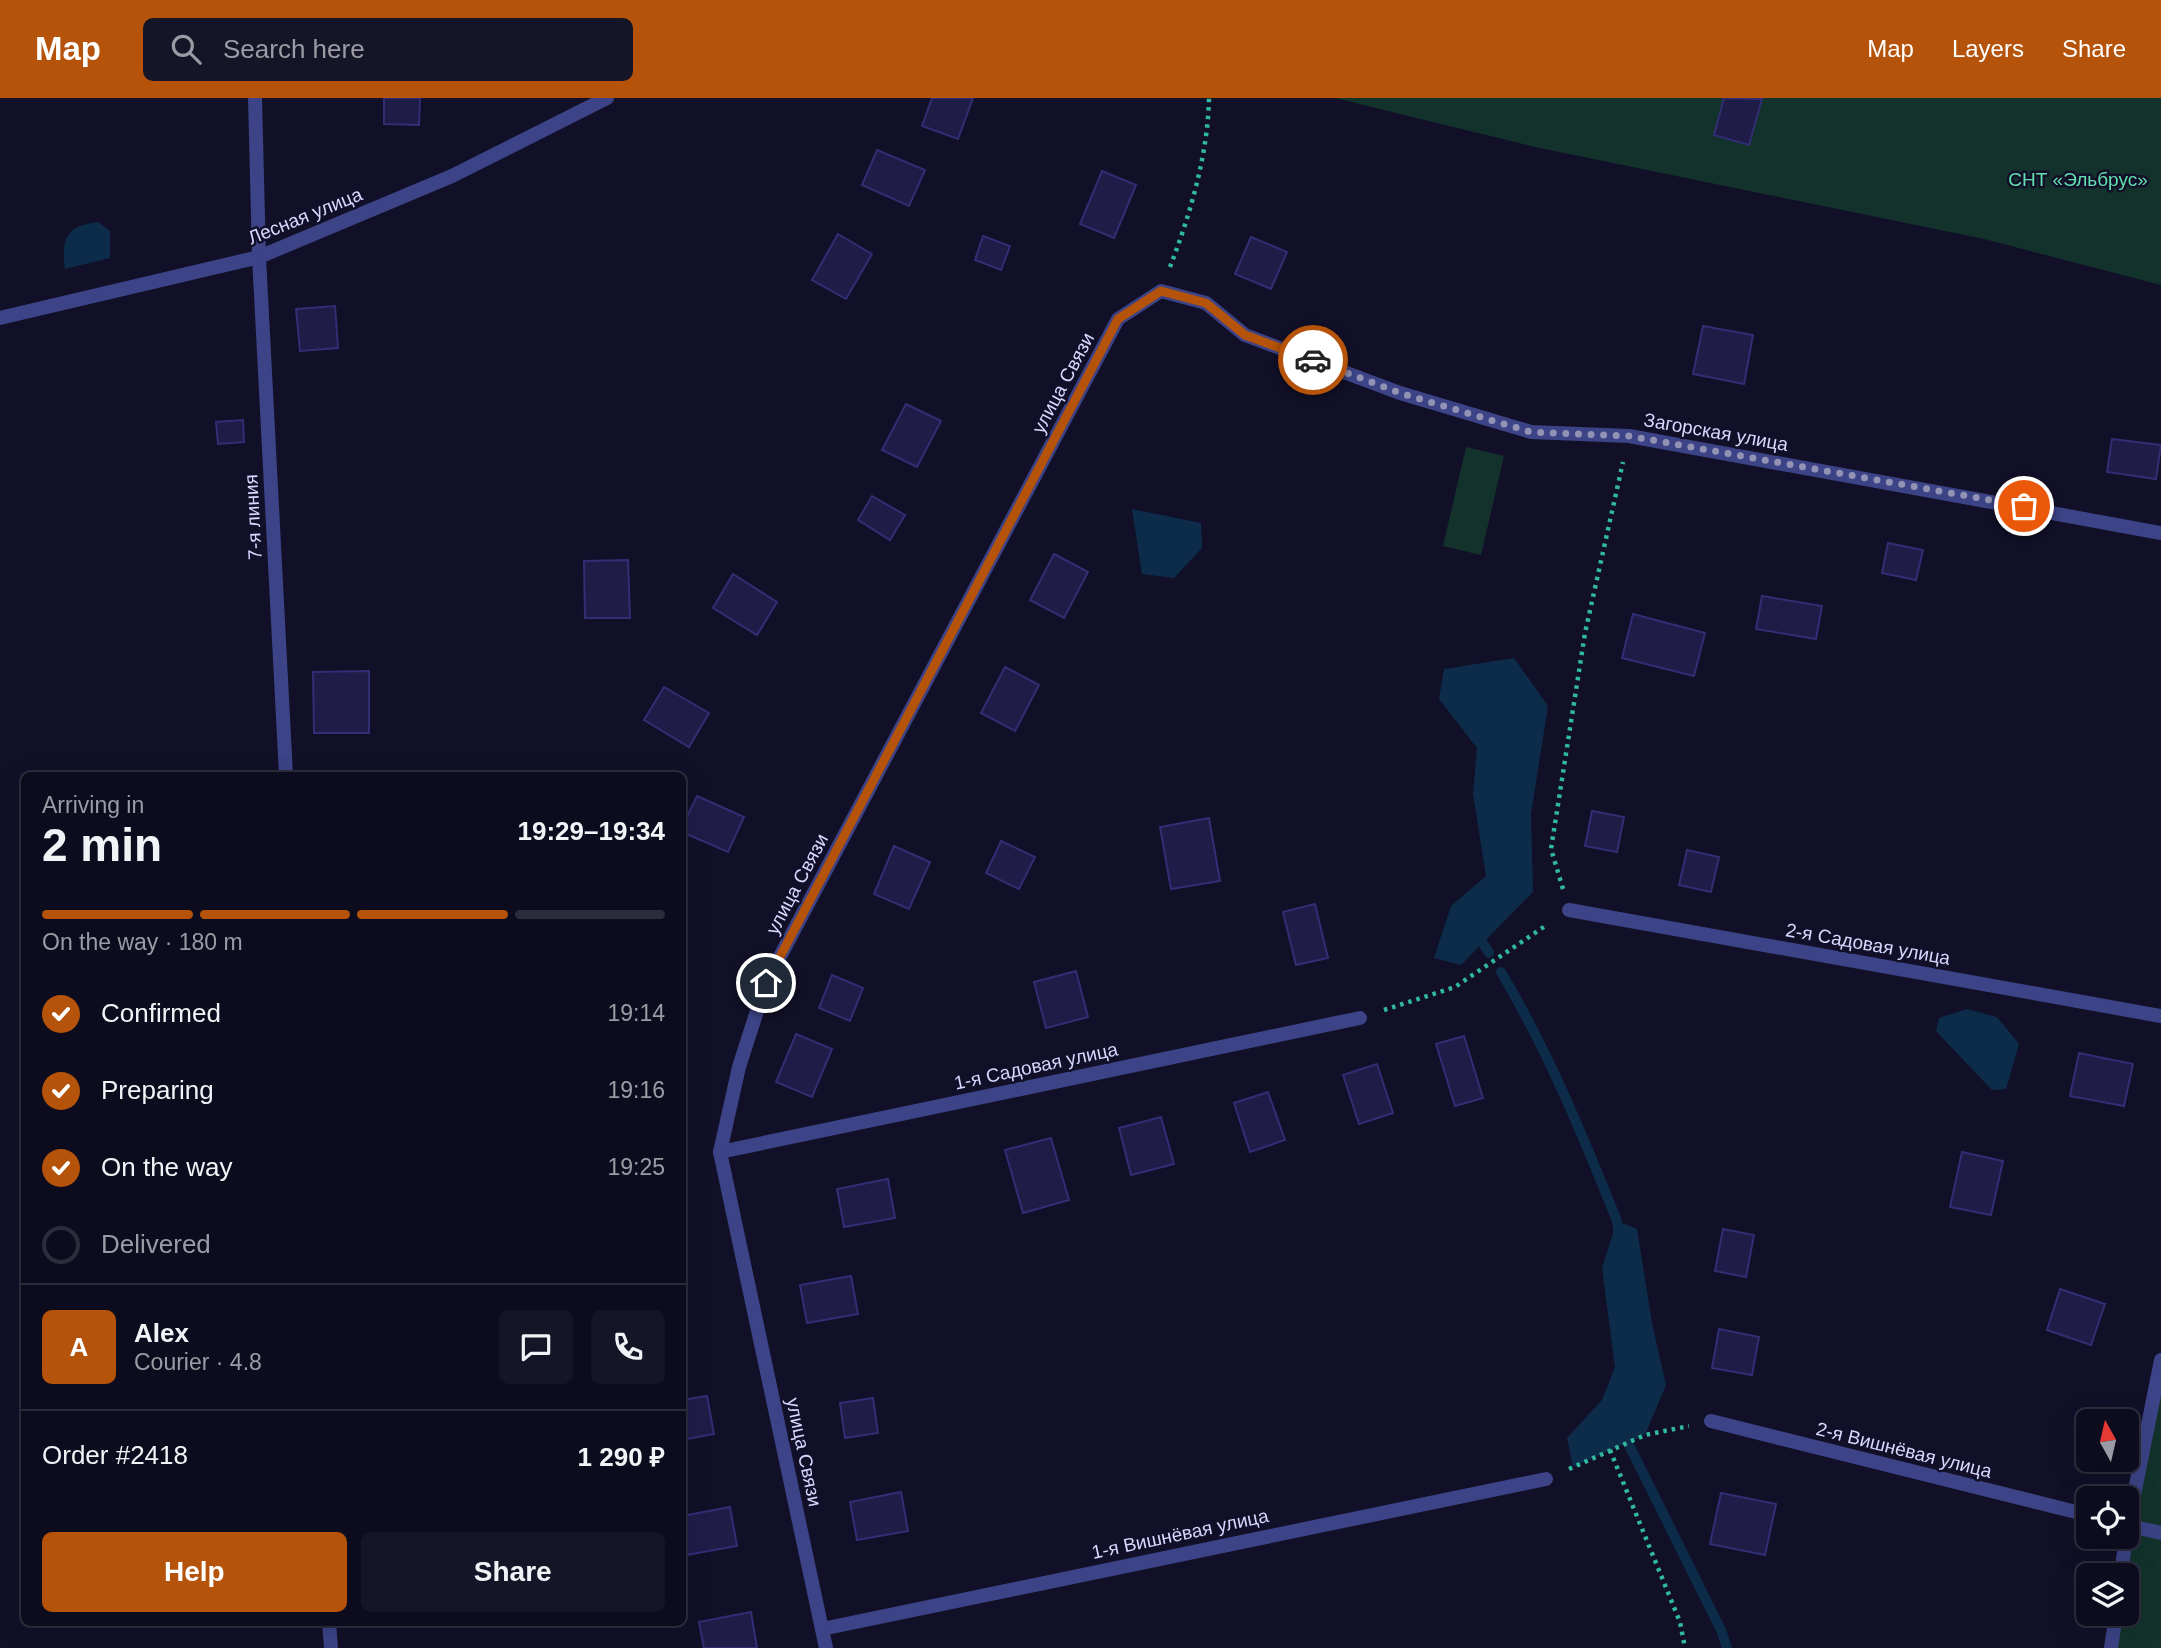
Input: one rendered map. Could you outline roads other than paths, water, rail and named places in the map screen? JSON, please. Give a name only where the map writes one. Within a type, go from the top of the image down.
[{"type":"street","name":"7-я линия","points":[[256,98],[258,257],[286,772]]},
{"type":"street","name":"Лесная улица","points":[[0,318],[258,257],[452,176],[607,98]]},
{"type":"street","name":"Загорская улица","points":[[1161,291],[1206,303],[1245,335],[1413,397],[1531,432],[1629,436],[2161,533]]},
{"type":"street","name":"улица Связи","points":[[826,1648],[720,1152],[739,1067],[766,983],[1118,319],[1161,291]]},
{"type":"street","name":"2-я Садовая улица","points":[[1569,910],[2161,1016]]},
{"type":"street","name":"1-я Садовая улица","points":[[720,1152],[1360,1018]]},
{"type":"street","points":[[2136,1486],[2161,1360]]},
{"type":"street","name":"2-я Вишнёвая улица","points":[[1711,1421],[2076,1512]]},
{"type":"street","name":"1-я Вишнёвая улица","points":[[822,1629],[1546,1479]]},
{"type":"street","points":[[2139,1531],[2161,1532]]},
{"type":"street","points":[[330,1626],[331,1648]]},
{"type":"street","points":[[2111,1648],[2114,1626]]},
{"type":"water","points":[[98,222],[110,231],[110,258],[65,269],[64,249],[68,235],[72,230]]},
{"type":"water","points":[[1132,509],[1201,523],[1202,548],[1174,578],[1142,574]]},
{"type":"water","points":[[1514,658],[1548,706],[1531,814],[1533,892],[1461,965],[1434,958],[1451,906],[1486,876],[1473,794],[1477,748],[1439,699],[1444,669]]},
{"type":"water","points":[[1967,1009],[1997,1017],[2019,1044],[2006,1089],[1992,1090],[1936,1031],[1939,1018]]},
{"type":"water","points":[[1617,1221],[1637,1229],[1652,1323],[1666,1385],[1645,1435],[1573,1467],[1567,1438],[1602,1400],[1615,1367],[1602,1268]]},
{"type":"waterway","points":[[1483,943],[1489,953]]},
{"type":"waterway","points":[[1501,972],[1564,1094],[1617,1221],[1619,1234]]},
{"type":"waterway","points":[[1628,1431],[1628,1443],[1721,1630],[1727,1648]]},
{"type":"park label","name":"СНТ «Эльбрус»","points":[[2078,179]]}]
